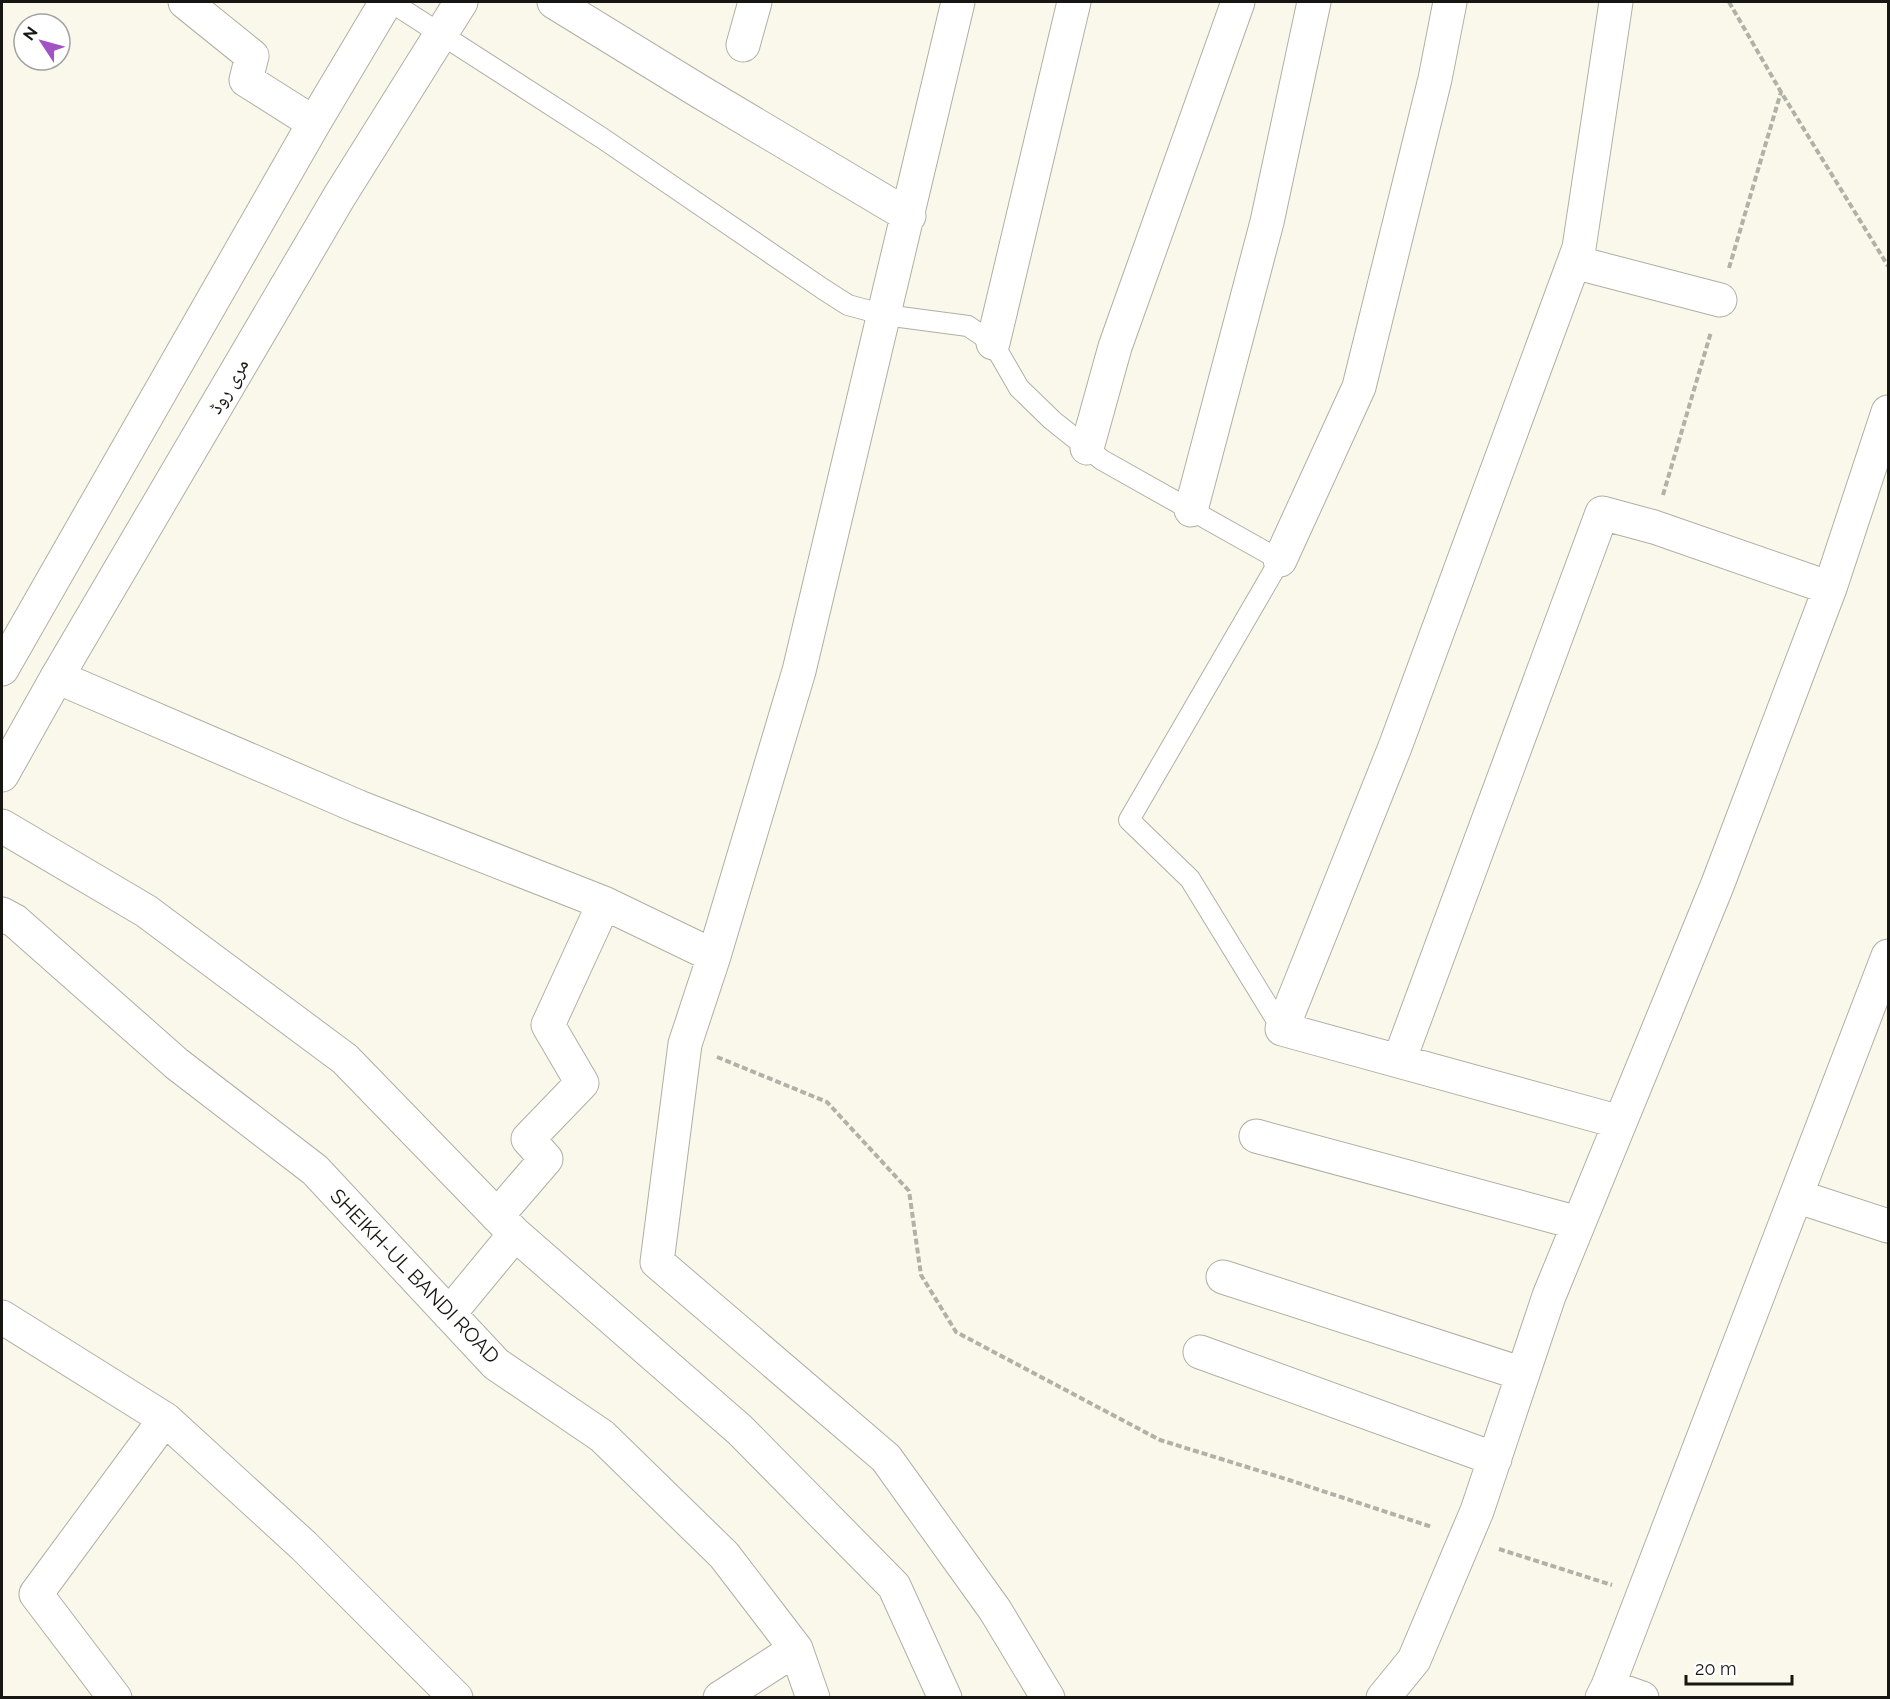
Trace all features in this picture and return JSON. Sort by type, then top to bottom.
[{"type":"street","points":[[185,2],[252,56],[246,80],[314,123]]},
{"type":"street","points":[[2,669],[314,123],[386,2]]},
{"type":"street","name":"مری روڈ","points":[[2,776],[339,197],[461,2]]},
{"type":"street","points":[[554,2],[909,216]]},
{"type":"street","points":[[743,45],[755,2]]},
{"type":"street","points":[[958,2],[800,671],[686,1044],[657,1262],[886,1458],[995,1610],[1048,1698]]},
{"type":"street","points":[[993,343],[1074,2]]},
{"type":"street","points":[[1087,448],[1115,347],[1238,2]]},
{"type":"street","points":[[1191,510],[1267,222],[1314,2]]},
{"type":"street","points":[[1280,560],[1359,387],[1435,79],[1450,2]]},
{"type":"street","points":[[1616,2],[1579,248],[1395,747],[1282,1029],[1620,1122]]},
{"type":"street","points":[[1574,262],[1720,300]]},
{"type":"street","points":[[1383,1698],[1414,1660],[1477,1511],[1549,1296],[1717,886],[1830,588],[1888,412]]},
{"type":"street","points":[[1399,1061],[1602,513],[1654,528],[1830,588]]},
{"type":"street","points":[[57,678],[359,807],[603,903],[714,956]]},
{"type":"street","points":[[2,826],[146,911],[345,1059],[506,1225],[740,1430],[894,1586],[945,1698]]},
{"type":"street","points":[[449,1314],[546,1159],[528,1139],[582,1083],[548,1024],[603,903]]},
{"type":"street","name":"SHEIKH-UL BANDI ROAD","points":[[2,914],[15,921],[177,1064],[315,1170],[496,1364],[602,1436],[724,1555],[796,1648],[813,1698]]},
{"type":"street","points":[[1653,1697],[1605,1692],[1888,956]]},
{"type":"street","points":[[1256,1136],[1578,1223]]},
{"type":"street","points":[[1796,1196],[1888,1226]]},
{"type":"street","points":[[1223,1277],[1522,1374]]},
{"type":"street","points":[[2,1317],[165,1419],[304,1546],[456,1698]]},
{"type":"street","points":[[1200,1352],[1495,1459]]},
{"type":"street","points":[[115,1698],[36,1594],[165,1419]]},
{"type":"street","points":[[720,1698],[796,1648]]},
{"type":"lane","points":[[392,2],[602,138],[823,290],[849,304],[885,315],[968,326],[993,343],[1019,388],[1052,420],[1102,460],[1280,560],[1129,820],[1191,879],[1282,1029]]},
{"type":"path","points":[[1729,2],[1780,92],[1888,266]]},
{"type":"path","points":[[686,1044],[827,1102],[909,1191],[921,1275],[956,1332],[1160,1440],[1643,1595]]}]
